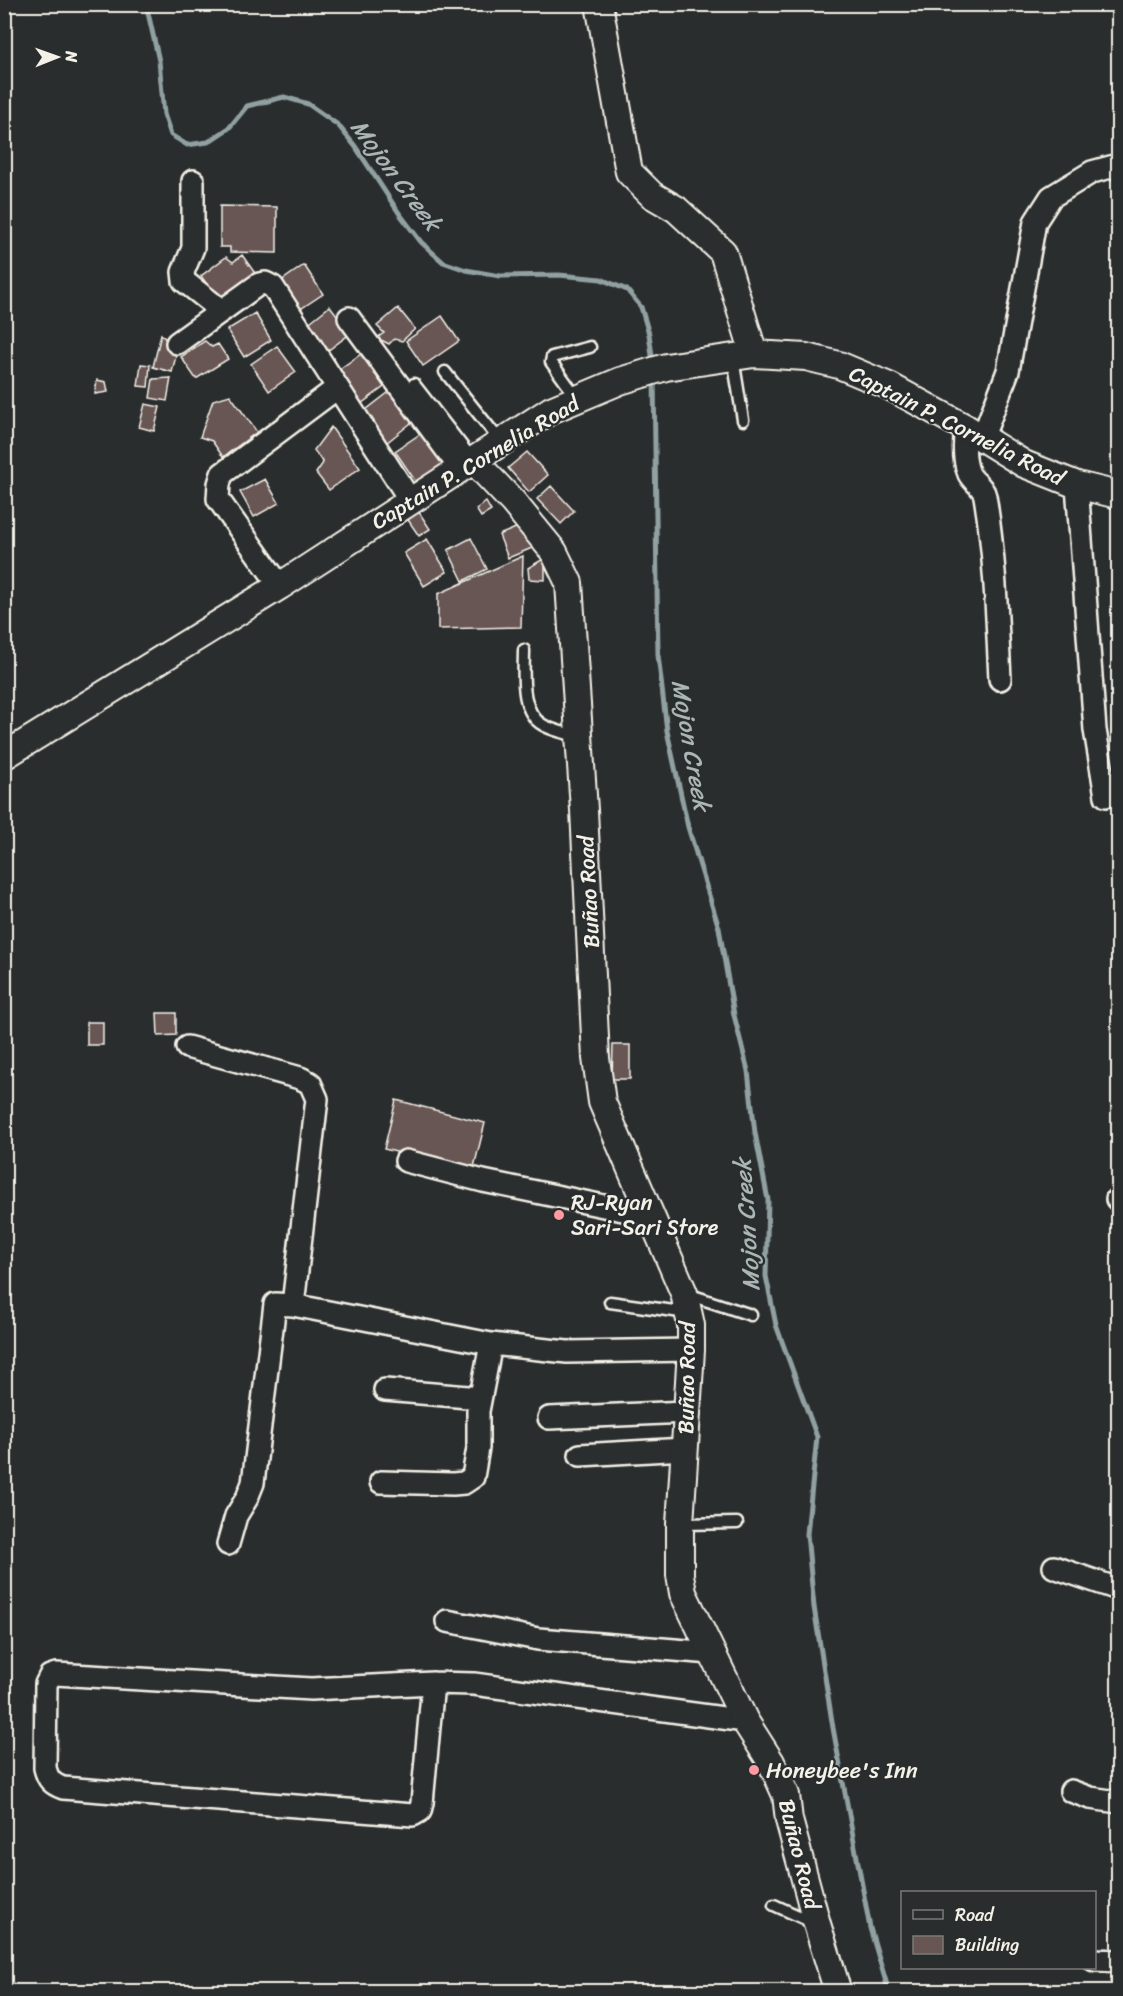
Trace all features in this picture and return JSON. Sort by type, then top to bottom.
[{"type":"street","points":[[600,4],[629,172],[652,195],[676,209],[723,252],[743,356]]},
{"type":"street","points":[[1000,679],[997,598],[990,530],[984,492],[969,473],[964,446],[974,434],[1008,371],[1035,222],[1051,197],[1092,172],[1115,163]]},
{"type":"street","points":[[193,181],[193,248],[183,272],[184,281],[222,311]]},
{"type":"street","points":[[177,343],[259,284],[269,284],[410,500]]},
{"type":"street","points":[[349,318],[466,464]]},
{"type":"street","name":"Captain P. Cornelia Road","points":[[4,756],[280,586],[551,410],[620,381],[660,369],[743,356],[806,357],[839,365],[889,386],[1024,464],[1077,484],[1119,495]]},
{"type":"street","points":[[280,586],[218,499],[219,484],[222,474],[337,388]]},
{"type":"street","name":"Buñao Road","points":[[466,464],[513,502],[554,552],[569,583],[596,1058],[602,1102],[652,1216],[686,1303],[691,1325],[680,1524],[680,1575],[683,1593],[746,1721],[771,1762],[786,1795],[789,1820],[838,1992]]},
{"type":"street","points":[[1077,484],[1095,730],[1106,796]]},
{"type":"street","points":[[187,1047],[300,1078],[310,1083],[317,1099],[293,1305]]},
{"type":"street","points":[[406,1161],[483,1181],[652,1216]]},
{"type":"street","points":[[228,1544],[232,1527],[248,1498],[253,1483],[275,1304],[293,1305],[491,1344],[567,1352],[691,1350]]},
{"type":"street","points":[[381,1482],[453,1484],[465,1483],[473,1477],[478,1448],[480,1398],[491,1344]]},
{"type":"street","points":[[385,1390],[480,1398]]},
{"type":"street","points":[[549,1418],[687,1412]]},
{"type":"street","points":[[580,1455],[685,1449]]},
{"type":"street","points":[[1054,1567],[1119,1589]]},
{"type":"street","points":[[447,1621],[538,1639],[712,1653]]},
{"type":"street","points":[[433,1683],[422,1803],[420,1811],[412,1815],[63,1788],[47,1778],[45,1768],[46,1684],[50,1676],[56,1674],[311,1689],[433,1683],[474,1684],[746,1721]]},
{"type":"street","points":[[1071,1791],[1090,1798],[1119,1802]]},
{"type":"street","points":[[1096,1960],[1119,1961]]},
{"type":"lane","points":[[577,398],[551,362],[552,357],[590,346]]},
{"type":"lane","points":[[743,356],[743,420]]},
{"type":"lane","points":[[445,372],[501,442]]},
{"type":"lane","points":[[414,384],[466,464]]},
{"type":"lane","points":[[524,650],[526,699],[532,714],[540,724],[579,737]]},
{"type":"lane","points":[[610,1302],[686,1303],[751,1315]]},
{"type":"lane","points":[[680,1524],[737,1523]]},
{"type":"lane","points":[[774,1905],[817,1924]]},
{"type":"building","points":[[220,206],[277,207],[277,253],[230,252],[230,247],[220,247]]},
{"type":"building","points":[[242,255],[257,276],[220,303],[201,276],[226,257],[233,262]]},
{"type":"building","points":[[304,265],[323,294],[296,312],[277,284]]},
{"type":"building","points":[[330,306],[351,333],[322,355],[301,329]]},
{"type":"building","points":[[398,308],[415,329],[402,341],[394,339],[389,344],[377,338],[384,333],[377,326]]},
{"type":"building","points":[[255,313],[271,340],[244,357],[227,330]]},
{"type":"building","points":[[442,316],[459,341],[423,366],[406,341]]},
{"type":"building","points":[[161,334],[177,352],[172,372],[153,367]]},
{"type":"building","points":[[205,341],[212,347],[218,344],[228,359],[196,379],[181,357]]},
{"type":"building","points":[[277,346],[296,372],[269,391],[251,364]]},
{"type":"building","points":[[361,354],[384,387],[358,406],[334,373]]},
{"type":"building","points":[[141,364],[150,365],[148,387],[138,386]]},
{"type":"building","points":[[171,378],[167,401],[150,398],[153,379]]},
{"type":"building","points":[[97,380],[106,382],[108,392],[95,394]]},
{"type":"building","points":[[393,389],[416,419],[385,444],[362,413]]},
{"type":"building","points":[[230,395],[257,432],[223,457],[212,441],[200,437],[213,400]]},
{"type":"building","points":[[145,404],[160,407],[154,431],[139,427]]},
{"type":"building","points":[[331,427],[360,468],[329,490],[316,473],[323,463],[314,450]]},
{"type":"building","points":[[426,430],[447,462],[416,482],[395,451]]},
{"type":"building","points":[[527,452],[548,475],[529,492],[508,468]]},
{"type":"building","points":[[265,479],[279,503],[254,517],[240,492]]},
{"type":"building","points":[[551,486],[574,511],[561,524],[537,499]]},
{"type":"building","points":[[486,502],[491,511],[481,517],[476,509]]},
{"type":"building","points":[[415,506],[430,529],[419,536],[404,514]]},
{"type":"building","points":[[523,525],[532,548],[508,558],[499,535]]},
{"type":"building","points":[[471,538],[487,569],[463,581],[448,550]]},
{"type":"building","points":[[427,539],[447,572],[424,586],[404,553]]},
{"type":"building","points":[[523,556],[521,627],[438,629],[438,594]]},
{"type":"building","points":[[545,558],[545,580],[529,579],[528,568]]},
{"type":"building","points":[[157,1013],[176,1013],[176,1035],[158,1036]]},
{"type":"building","points":[[87,1022],[103,1022],[103,1045],[87,1045]]},
{"type":"building","points":[[613,1045],[630,1045],[630,1079],[612,1079]]},
{"type":"building","points":[[396,1100],[485,1123],[473,1171],[384,1149]]},
{"type":"waterway","name":"Mojon Creek","points":[[146,4],[159,61],[164,114],[171,135],[187,145],[208,142],[229,128],[247,106],[284,97],[308,104],[338,125],[421,242],[443,262],[466,270],[500,276],[559,275],[601,279],[627,290],[641,307],[649,334],[653,363]]},
{"type":"waterway","name":"Mojon Creek","points":[[654,378],[658,655],[667,731],[688,827],[719,928],[734,1015],[748,1071],[755,1133],[768,1200],[766,1276],[776,1325],[817,1437],[807,1534],[814,1607],[833,1728],[870,1928],[889,1992]]},
{"type":"place","name":"RJ-Ryan Sari-Sari Store","points":[[559,1215]]},
{"type":"place","name":"Honeybee's Inn","points":[[754,1770]]}]
